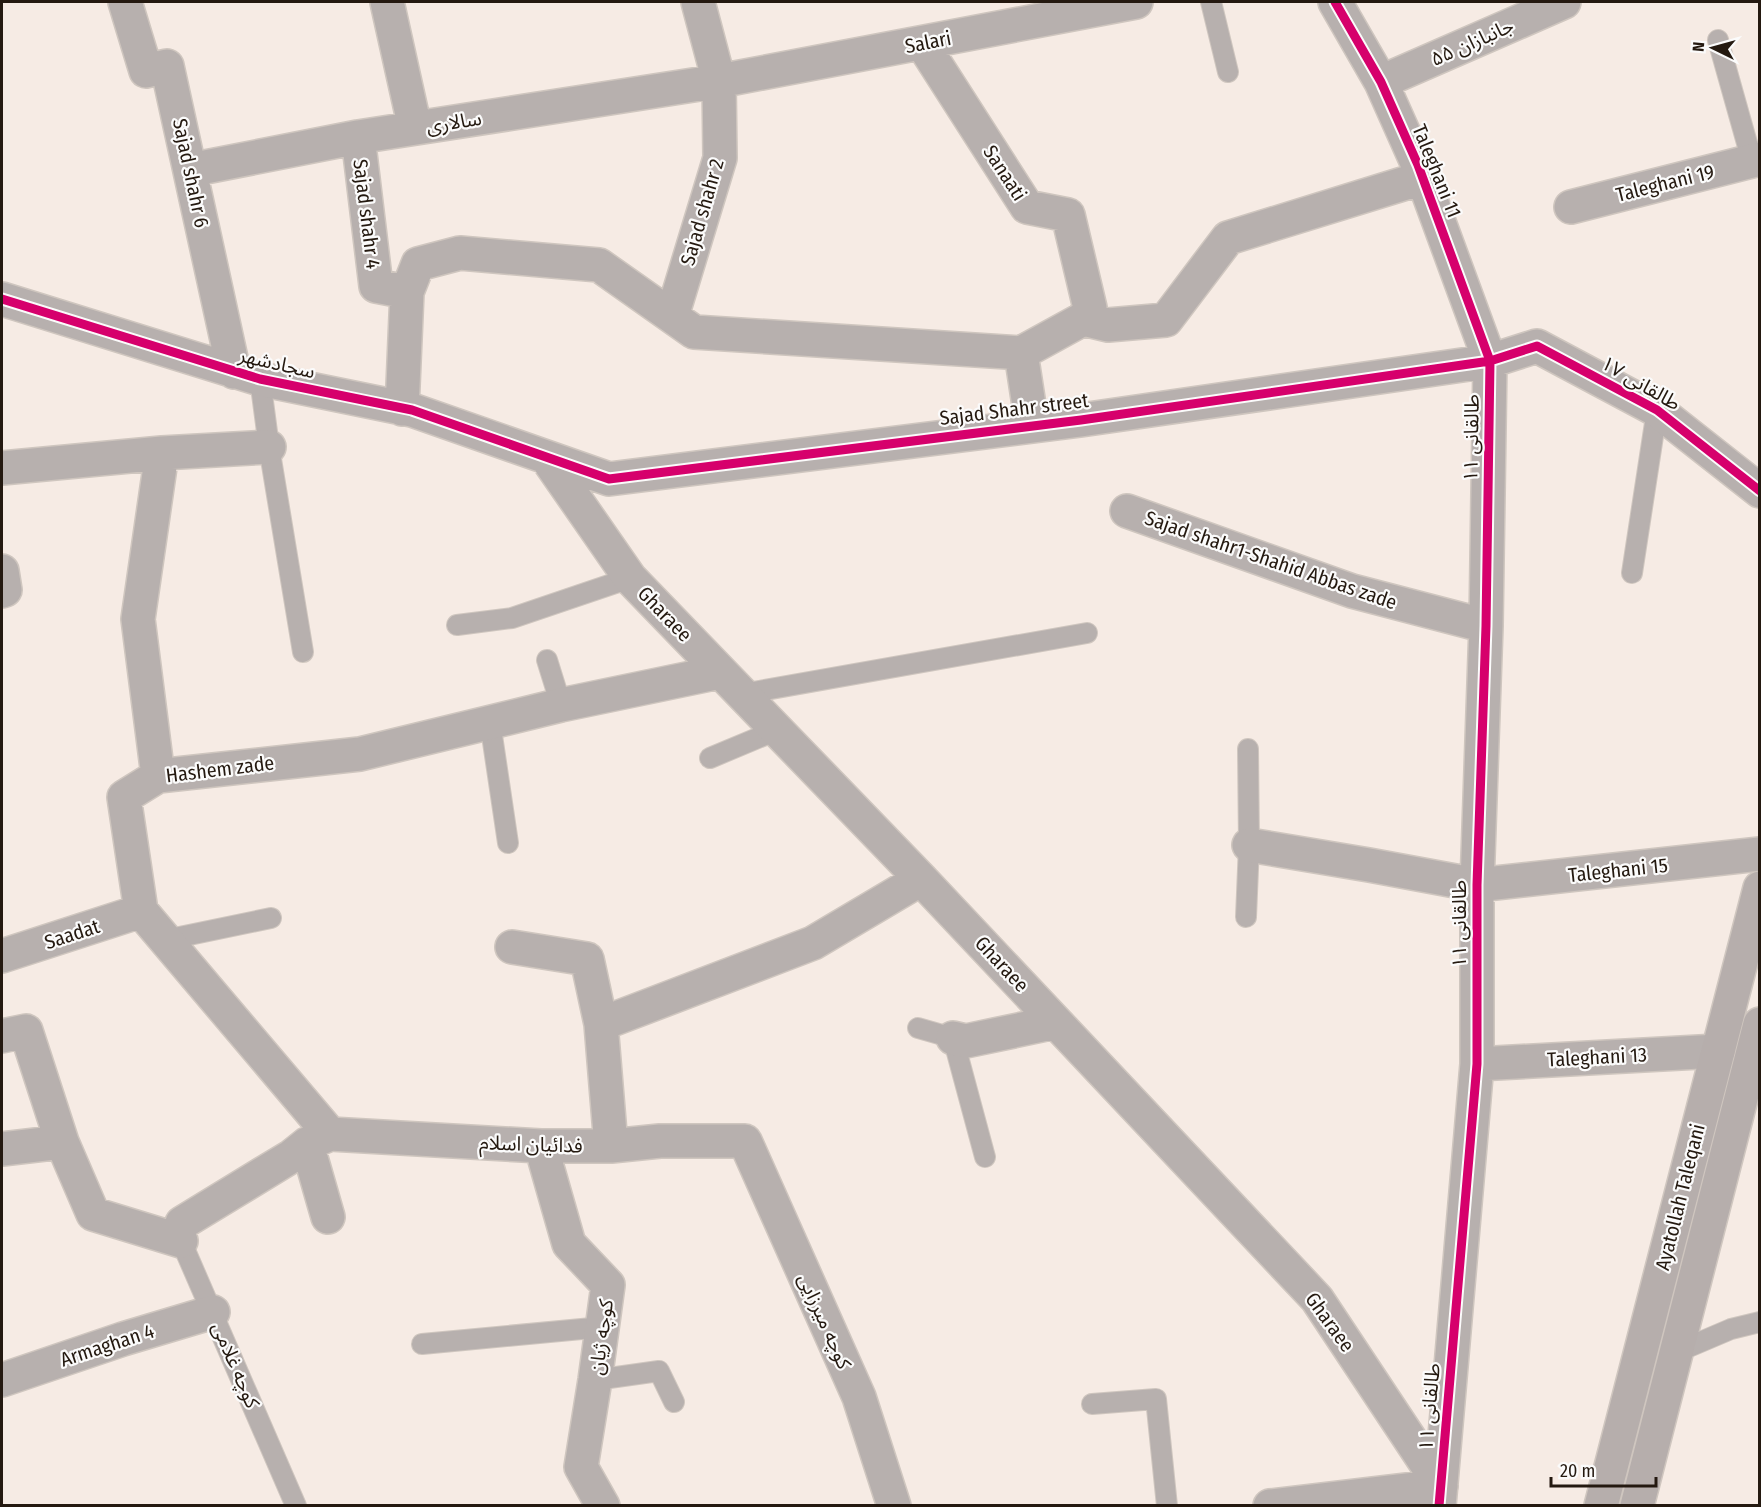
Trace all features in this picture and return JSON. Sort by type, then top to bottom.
[{"type":"main road","name":"Ayatollah Taleqani","points":[[1601,1506],[1760,888]]},
{"type":"main road","name":"Ayatollah Taleqani","points":[[1637,1506],[1760,1024]]},
{"type":"street","name":"Sajad shahr 6","points":[[125,2],[146,71],[167,66],[190,170],[247,376]]},
{"type":"street","points":[[387,2],[416,128]]},
{"type":"street","name":"Sajad shahr 2","points":[[672,316],[720,158],[719,81],[698,2]]},
{"type":"street","name":"Salari","points":[[719,81],[1136,2]]},
{"type":"street","name":"Taleghani 11","points":[[1335,2],[1381,82],[1422,178],[1490,361]]},
{"type":"street","name":"جانبازان ۵۵","points":[[1381,82],[1564,2]]},
{"type":"street","name":"Sanaati","points":[[922,43],[1027,207],[1068,216],[1090,308],[1083,319]]},
{"type":"street","name":"سالاری","points":[[190,170],[358,137],[719,81]]},
{"type":"street","name":"Sajad shahr 4","points":[[358,137],[376,286],[407,292]]},
{"type":"street","name":"Taleghani 19","points":[[1571,207],[1756,160]]},
{"type":"street","points":[[402,409],[407,292],[418,264],[460,253],[599,266],[694,332],[1021,353],[1083,319],[1108,325],[1166,320],[1228,238],[1422,178]]},
{"type":"street","name":"سجادشهر","points":[[2,299],[247,376],[412,410],[546,457]]},
{"type":"street","name":"طالقانی ۱۷","points":[[1490,361],[1538,346],[1657,410],[1760,490]]},
{"type":"street","points":[[1021,353],[1032,425]]},
{"type":"street","name":"Sajad Shahr street","points":[[546,457],[609,479],[1081,420],[1490,361]]},
{"type":"street","name":"طالقانی ۱۱","points":[[1440,1496],[1477,1064],[1477,885],[1486,626],[1490,361]]},
{"type":"street","points":[[2,468],[162,453],[269,447]]},
{"type":"street","points":[[158,776],[138,619],[162,453]]},
{"type":"street","name":"Gharaee","points":[[546,457],[630,578],[921,879],[1317,1299],[1440,1496]]},
{"type":"street","name":"Sajad shahr1-Shahid Abbas zade","points":[[1126,512],[1352,591],[1486,626]]},
{"type":"street","name":"Hashem zade","points":[[141,911],[124,797],[158,776],[360,754],[561,705],[731,683]]},
{"type":"street","name":"Taleghani 15","points":[[1249,845],[1477,885],[1760,854]]},
{"type":"street","points":[[601,1024],[813,942],[921,879]]},
{"type":"street","points":[[141,911],[319,1139],[328,1217]]},
{"type":"street","name":"Saadat","points":[[2,956],[141,911]]},
{"type":"street","points":[[512,946],[587,959],[601,1024],[611,1146]]},
{"type":"street","points":[[952,1038],[966,1041],[1056,1022]]},
{"type":"street","points":[[2,1036],[26,1031],[62,1142],[93,1214],[181,1232],[292,1155],[319,1139]]},
{"type":"street","name":"Taleghani 13","points":[[1477,1064],[1718,1050]]},
{"type":"street","name":"فدائیان اسلام","points":[[319,1139],[541,1146],[745,1141]]},
{"type":"street","name":"کوچه میرزایی","points":[[745,1141],[859,1397],[894,1506]]},
{"type":"street","points":[[2,1149],[62,1142]]},
{"type":"street","name":"کوچه ژیان","points":[[541,1146],[569,1244],[608,1285],[581,1467],[603,1506]]},
{"type":"street","name":"Armaghan 4","points":[[2,1380],[123,1339],[213,1312]]},
{"type":"street","points":[[1270,1506],[1440,1496]]},
{"type":"lane","points":[[1211,2],[1228,72]]},
{"type":"lane","points":[[1718,40],[1756,160]]},
{"type":"lane","points":[[247,376],[269,447],[303,652]]},
{"type":"lane","points":[[1632,573],[1657,410]]},
{"type":"lane","points":[[457,625],[512,618],[630,578]]},
{"type":"lane","points":[[731,683],[1087,633]]},
{"type":"lane","points":[[547,660],[561,705]]},
{"type":"lane","points":[[490,722],[508,843]]},
{"type":"lane","points":[[710,758],[777,730]]},
{"type":"lane","points":[[1246,917],[1249,845],[1248,749]]},
{"type":"lane","points":[[165,940],[271,918]]},
{"type":"lane","points":[[918,1028],[952,1038],[985,1157]]},
{"type":"lane","name":"کوچه غلامی","points":[[181,1232],[296,1506]]},
{"type":"lane","points":[[1677,1352],[1731,1329],[1760,1322]]},
{"type":"lane","points":[[422,1344],[603,1327]]},
{"type":"lane","points":[[595,1380],[659,1371],[674,1402]]},
{"type":"lane","points":[[1092,1404],[1156,1399],[1167,1506]]},
{"type":"cycle path","points":[[1335,2],[1381,82],[1418,165],[1490,361],[1486,626],[1477,885],[1477,1064],[1439,1506]]},
{"type":"cycle path","points":[[2,299],[260,379],[412,410],[609,479],[1081,420],[1490,361],[1537,346],[1657,410],[1760,491]]}]
